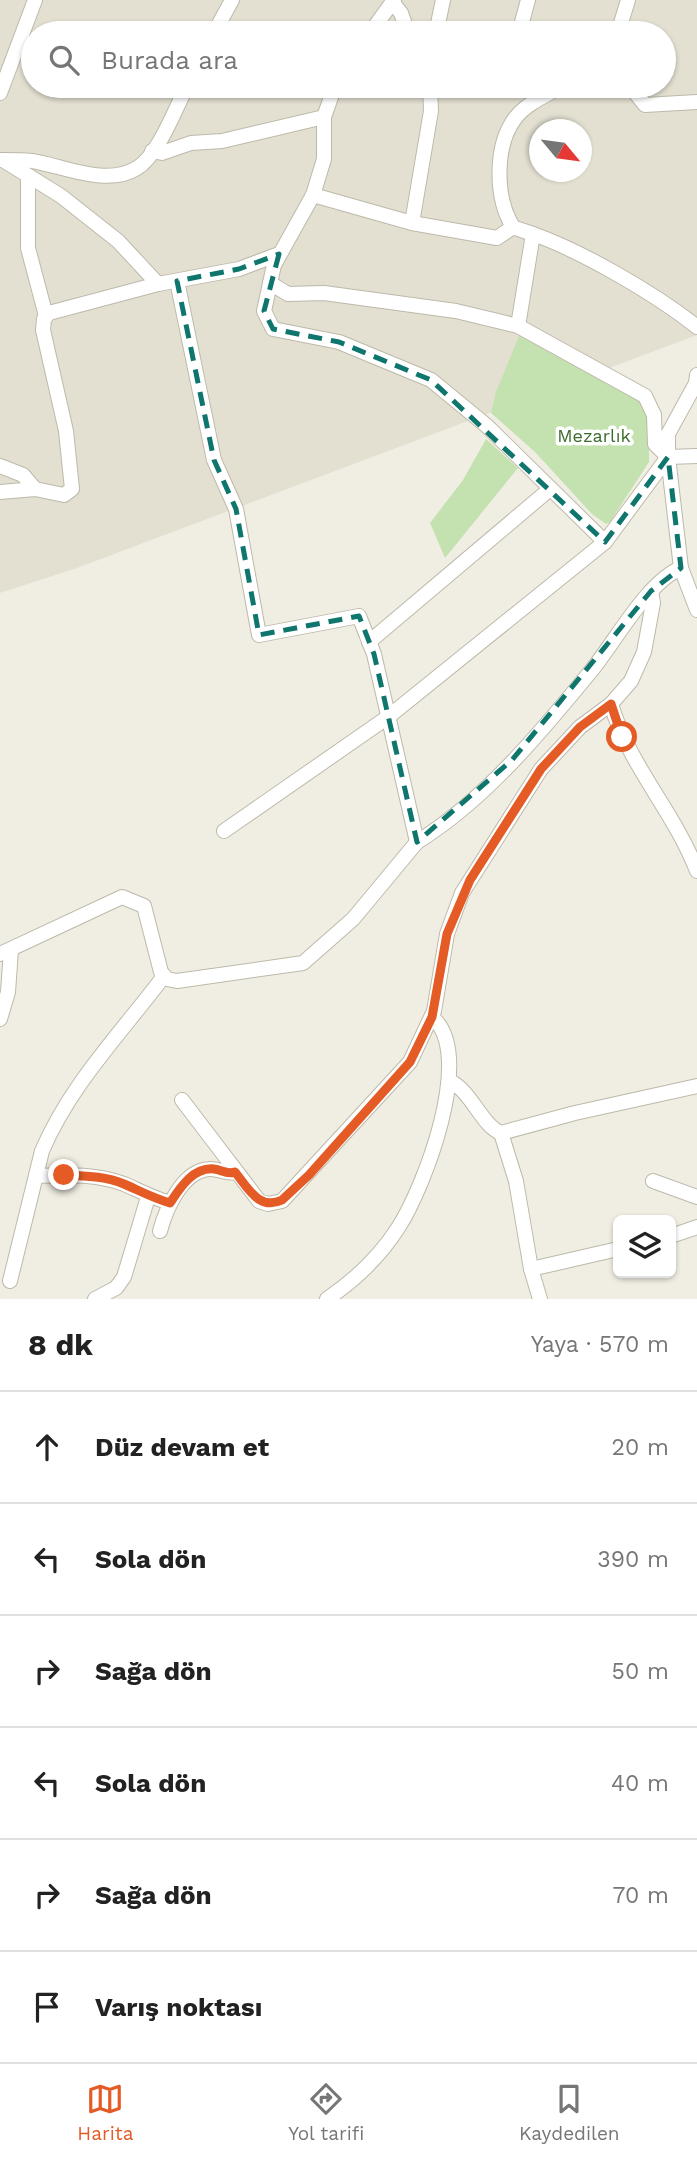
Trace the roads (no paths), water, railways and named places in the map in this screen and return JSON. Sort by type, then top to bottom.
[{"type":"street","points":[[27,21],[35,0]]},
{"type":"street","points":[[221,21],[232,0]]},
{"type":"street","points":[[439,21],[443,0]]},
{"type":"street","points":[[522,21],[528,0]]},
{"type":"street","points":[[622,21],[628,0]]},
{"type":"street","points":[[379,21],[393,2],[404,21]]},
{"type":"street","points":[[0,93],[21,37]]},
{"type":"street","points":[[1,160],[30,161],[110,176],[137,168],[152,151],[181,98]]},
{"type":"street","points":[[331,98],[324,117],[324,159],[313,195],[279,254],[270,283],[264,311],[273,329],[339,342],[432,380],[487,426],[605,542]]},
{"type":"street","points":[[412,223],[431,111],[430,98]]},
{"type":"street","points":[[513,227],[500,190],[503,148],[518,114],[533,98]]},
{"type":"street","points":[[639,98],[645,105],[697,102]]},
{"type":"street","points":[[152,151],[162,153],[191,143],[222,141],[266,128],[324,117]]},
{"type":"street","points":[[1,160],[61,196],[118,240],[158,285]]},
{"type":"street","points":[[0,492],[35,489],[64,495],[72,489],[61,404],[43,330],[46,316],[28,248],[28,177]]},
{"type":"street","points":[[313,195],[412,223],[497,238],[513,227]]},
{"type":"street","points":[[513,227],[533,233],[611,272],[678,312],[697,327]]},
{"type":"street","points":[[518,326],[533,233]]},
{"type":"street","points":[[46,316],[52,310],[239,269],[279,254]]},
{"type":"street","points":[[177,281],[214,460],[236,509],[259,635],[359,616],[369,642],[417,842]]},
{"type":"street","points":[[270,283],[288,294],[337,295],[456,312],[518,326],[645,396],[654,415],[655,444],[667,457],[697,456]]},
{"type":"street","points":[[697,374],[696,383],[668,434],[667,457],[681,568],[697,610]]},
{"type":"street","points":[[224,831],[388,717],[605,542],[667,457]]},
{"type":"street","points":[[0,466],[23,475],[35,489]]},
{"type":"street","points":[[369,642],[550,489]]},
{"type":"street","points":[[164,976],[177,981],[303,962],[353,919],[417,842],[447,821],[512,760],[590,672],[651,591],[670,572],[681,568]]},
{"type":"street","points":[[182,1100],[259,1201],[273,1204],[282,1200],[400,1074],[418,1049],[432,1017],[447,934],[470,880],[541,769],[586,721],[611,704],[631,681],[640,662],[653,603],[651,591]]},
{"type":"street","points":[[611,704],[629,754],[676,825],[697,871]]},
{"type":"street","points":[[0,1019],[8,992],[6,952],[116,899],[130,898],[144,906],[164,976]]},
{"type":"street","points":[[10,1281],[49,1135],[94,1062],[164,976]]},
{"type":"street","points":[[327,1299],[366,1268],[405,1215],[435,1141],[450,1081],[442,1029],[432,1017]]},
{"type":"street","points":[[450,1081],[463,1090],[496,1131],[501,1133],[593,1108],[697,1086]]},
{"type":"street","points":[[501,1133],[520,1202],[531,1269],[540,1299]]},
{"type":"street","points":[[160,1231],[170,1203],[196,1172],[208,1169],[229,1174],[235,1172]]},
{"type":"street","points":[[36,1176],[92,1176],[124,1184],[148,1197],[170,1203]]},
{"type":"street","points":[[653,1181],[697,1197]]},
{"type":"street","points":[[95,1299],[116,1288],[124,1277],[148,1197]]},
{"type":"street","points":[[676,1234],[697,1227]]},
{"type":"street","points":[[531,1269],[613,1251]]},
{"type":"park label","name":"Mezarlık","points":[[594,436]]}]
